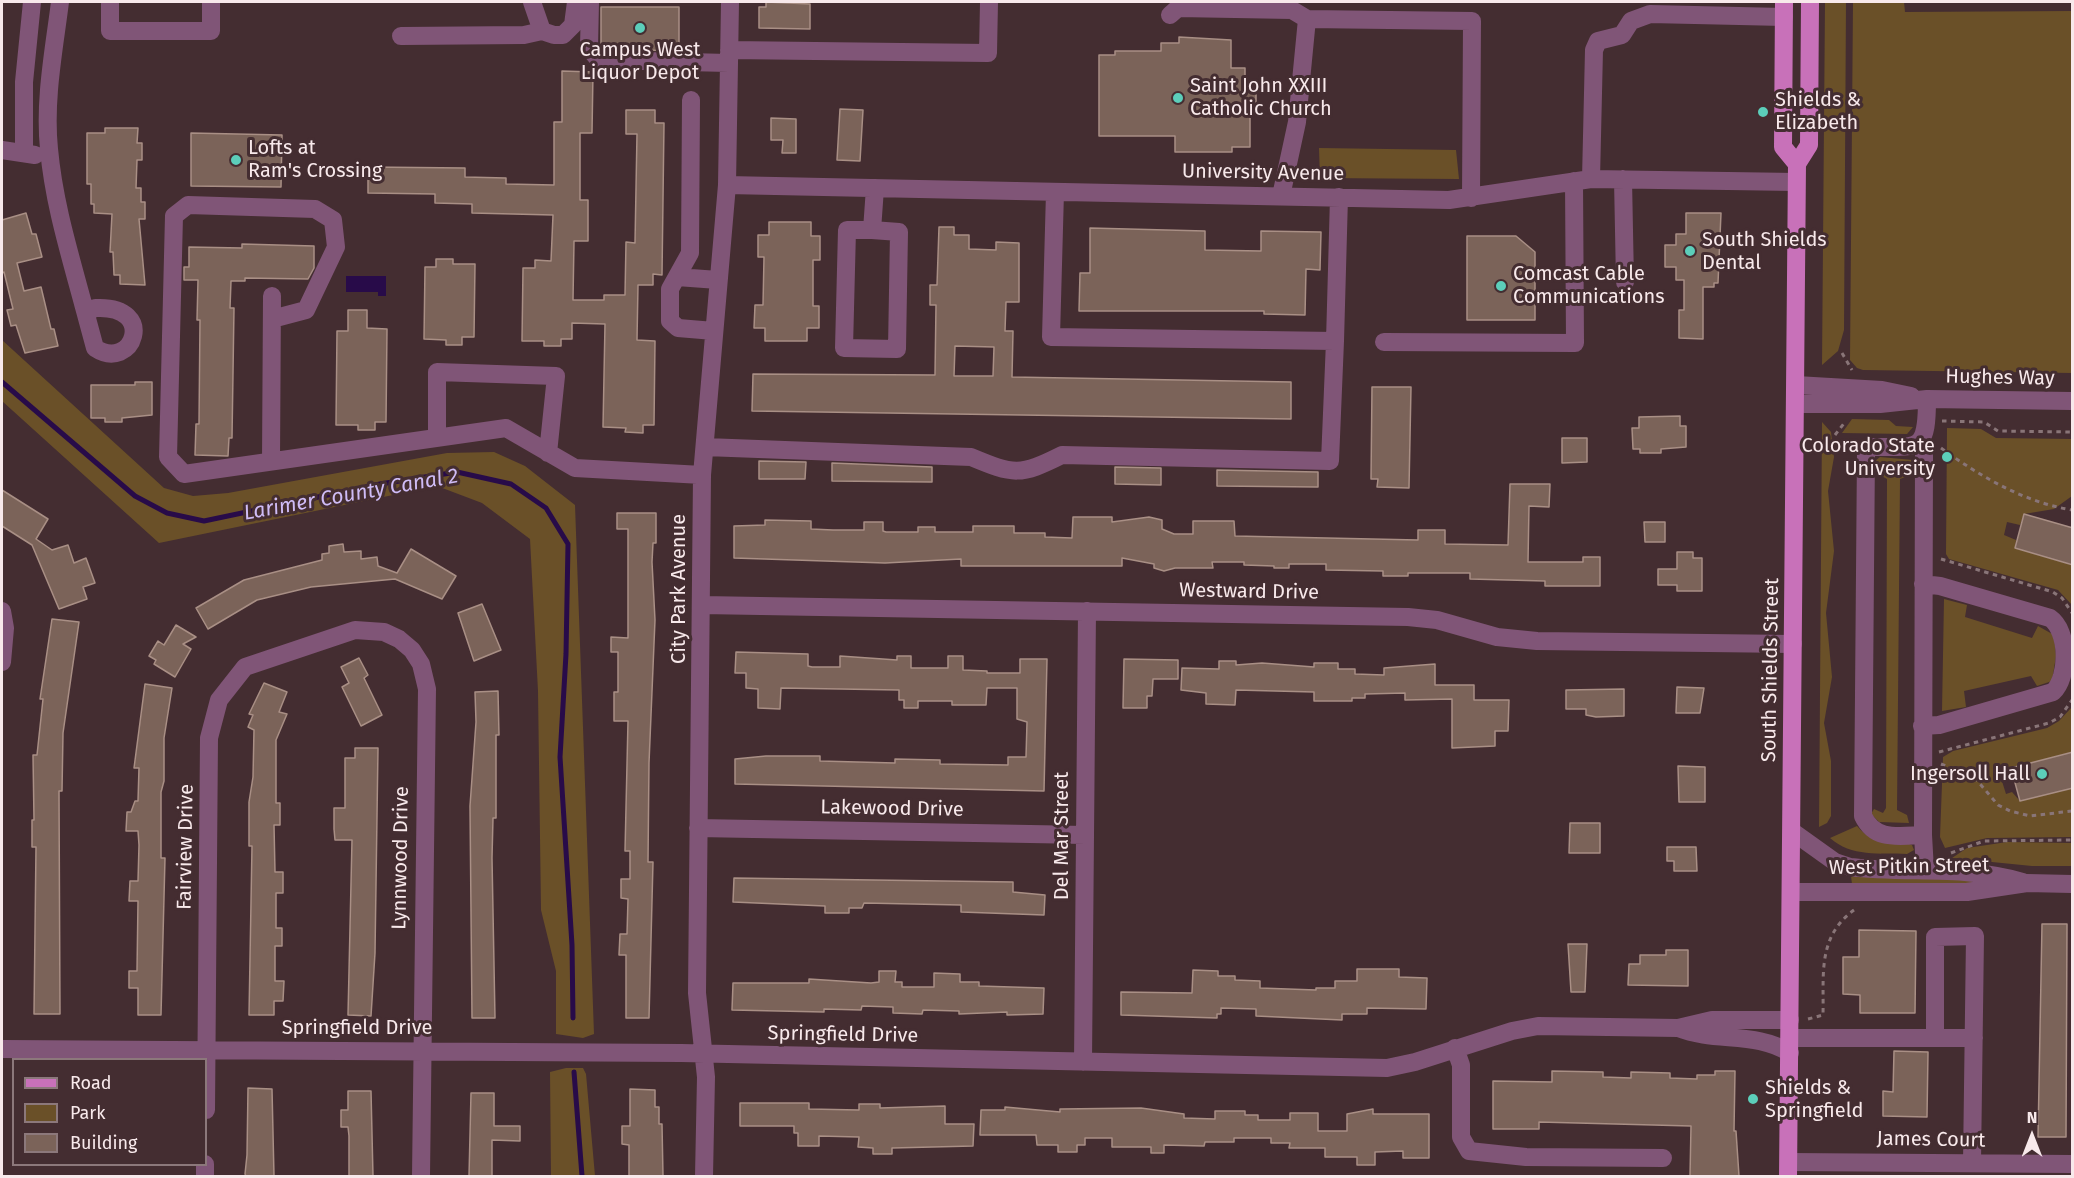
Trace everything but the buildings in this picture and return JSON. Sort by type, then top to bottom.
[{"type":"main road","name":"South Shields Street","points":[[1788,1169],[1793,832],[1796,173],[1809,145],[1810,2]]},
{"type":"main road","name":"South Shields Street","points":[[1784,9],[1783,147],[1796,173]]},
{"type":"street","points":[[24,153],[24,82],[32,2]]},
{"type":"street","points":[[60,2],[49,90],[50,158],[55,200],[85,311]]},
{"type":"street","points":[[110,2],[110,31],[211,31],[211,2]]},
{"type":"street","points":[[532,2],[542,31]]},
{"type":"street","points":[[401,36],[524,35],[542,31],[563,35],[573,25],[576,2]]},
{"type":"street","points":[[590,2],[589,48],[598,60],[988,52],[990,2]]},
{"type":"street","name":"City Park Avenue","points":[[704,1176],[704,1054],[697,993],[702,475],[727,185],[730,2]]},
{"type":"street","points":[[1170,15],[1178,8],[1292,10],[1307,19],[1472,21],[1471,198]]},
{"type":"street","points":[[1384,342],[1575,343],[1583,180],[1594,50],[1598,40],[1622,35],[1632,21],[1650,14],[1784,9]]},
{"type":"street","points":[[1281,196],[1298,122],[1307,19]]},
{"type":"street","points":[[691,100],[690,253],[670,289],[670,321],[678,328],[714,332]]},
{"type":"street","points":[[2,150],[50,158]]},
{"type":"street","name":"University Avenue","points":[[727,185],[1449,200],[1583,180],[1796,173]]},
{"type":"street","points":[[1623,179],[1625,282]]},
{"type":"street","points":[[872,230],[875,188]]},
{"type":"street","points":[[1055,192],[1051,337],[1335,341]]},
{"type":"street","points":[[705,447],[971,457],[1002,470],[1029,472],[1062,455],[1330,461],[1339,197]]},
{"type":"street","points":[[272,319],[306,309],[336,247],[333,220],[315,209],[189,205],[174,216],[168,458],[184,474],[506,428],[575,468],[702,475]]},
{"type":"street","points":[[847,230],[872,230],[899,232],[897,349],[844,348],[847,230]]},
{"type":"street","points":[[677,277],[718,280]]},
{"type":"street","points":[[271,461],[272,296]]},
{"type":"street","points":[[437,438],[437,372],[556,376],[548,453]]},
{"type":"street","name":"Hughes Way","points":[[1796,385],[1882,390],[1927,399]]},
{"type":"street","points":[[1923,835],[1880,835],[1869,828],[1863,816],[1866,450],[1869,447],[1912,446],[1921,442],[1927,430],[1927,399]]},
{"type":"street","name":"Hughes Way","points":[[1796,404],[1880,404],[1927,399],[2073,401]]},
{"type":"street","points":[[1921,442],[1924,451],[1922,726],[1925,870]]},
{"type":"street","points":[[1922,726],[1951,722],[2053,693],[2061,682],[2064,656],[2060,628],[2050,618],[1940,586],[1923,584]]},
{"type":"street","name":"Westward Drive","points":[[702,605],[1408,618],[1437,620],[1497,637],[1537,641],[1794,644]]},
{"type":"street","points":[[2,611],[5,628],[2,662]]},
{"type":"street","name":"Del Mar Street","points":[[1083,1062],[1086,611]]},
{"type":"street","name":"Lynnwood Drive","points":[[313,644],[355,630],[384,632],[412,650],[421,664],[426,680],[420,1051],[421,1176]]},
{"type":"street","name":"Fairview Drive","points":[[206,1058],[209,738],[213,717],[219,700],[245,667],[313,644]]},
{"type":"street","name":"Lakewood Drive","points":[[698,828],[1085,835]]},
{"type":"street","name":"West Pitkin Street","points":[[1793,832],[1835,862],[1850,867],[1999,874],[2027,883]]},
{"type":"street","name":"West Pitkin Street","points":[[1791,892],[1967,892],[2027,883],[2073,884]]},
{"type":"street","points":[[1935,1037],[1935,937],[1975,936],[1974,1038],[1982,1168]]},
{"type":"street","name":"Springfield Drive","points":[[2,1049],[704,1054],[1387,1068],[1415,1062],[1512,1031],[1538,1026],[1678,1028],[1712,1020],[1790,1037]]},
{"type":"street","name":"Springfield Drive","points":[[1678,1028],[1714,1038],[1771,1043],[1790,1037]]},
{"type":"street","points":[[1790,1037],[1974,1038]]},
{"type":"street","points":[[1455,1048],[1461,1065],[1462,1142],[1469,1151],[1526,1157],[1663,1158]]},
{"type":"street","name":"James Court","points":[[1788,1169],[1982,1168],[2073,1164]]},
{"type":"path","points":[[1842,353],[1854,374]]},
{"type":"path","points":[[1835,435],[1852,414]]},
{"type":"path","points":[[1927,421],[1984,422],[1998,431],[2073,432]]},
{"type":"path","points":[[1941,447],[1963,463],[2018,494],[2048,506],[2073,510]]},
{"type":"path","points":[[1939,559],[2053,592],[2062,598],[2073,613]]},
{"type":"path","points":[[1939,752],[2049,723],[2060,717],[2073,700]]},
{"type":"path","points":[[1939,764],[1963,771],[1975,778],[1998,805],[2010,812],[2030,816],[2073,811]]},
{"type":"path","points":[[1945,855],[1984,841],[2073,840]]},
{"type":"path","points":[[1823,1015],[1824,952],[1841,922],[1859,908]]},
{"type":"green space","points":[[1825,2],[1846,2],[1844,330],[1838,351],[1822,365]]},
{"type":"green space","points":[[1853,2],[1904,2],[1905,12],[2072,11],[2072,373],[1863,370],[1857,368],[1850,360]]},
{"type":"green space","points":[[1319,148],[1456,150],[1459,179],[1320,178]]},
{"type":"green space","points":[[2,340],[164,488],[193,496],[228,493],[447,453],[494,452],[525,466],[575,505],[594,1034],[583,1038],[556,1034],[556,971],[541,910],[538,691],[530,539],[482,503],[437,486],[159,543],[2,401]]},
{"type":"green space","points":[[1852,419],[1889,420],[1896,426],[1913,427],[1907,434],[1842,433]]},
{"type":"green space","points":[[1822,422],[1831,432],[1834,457],[1828,491],[1834,551],[1826,613],[1832,677],[1824,723],[1831,761],[1831,816],[1827,823],[1819,827]]},
{"type":"green space","points":[[1947,428],[1981,429],[1996,438],[2072,439],[2072,496],[2054,509],[2024,514],[2020,525],[2007,522],[2004,535],[2016,540],[2015,548],[2072,565],[2072,605],[2058,590],[1949,559],[1946,554]]},
{"type":"green space","points":[[1880,457],[1913,460],[1915,468],[1913,474],[1900,479],[1897,810],[1907,815],[1909,823],[1879,822],[1871,814],[1874,809],[1883,813],[1886,808],[1887,479],[1874,472],[1875,461]]},
{"type":"green space","points":[[1944,599],[1967,605],[1965,617],[2032,638],[2038,626],[2054,635],[2056,656],[2052,681],[2037,686],[2031,676],[1964,691],[1966,707],[1942,711]]},
{"type":"green space","points":[[2072,707],[2072,752],[2012,768],[2009,776],[2001,778],[2006,794],[2012,792],[2020,801],[2072,788],[2072,837],[1987,838],[1945,848],[1940,837],[1943,757],[1953,751],[2047,728],[2059,721]]},
{"type":"green space","points":[[1857,826],[1871,837],[1904,842],[1912,845],[1914,850],[1907,854],[1866,853],[1847,848],[1830,838]]},
{"type":"green space","points":[[2007,842],[2072,843],[2072,866],[2032,866],[1952,858],[1967,848]]},
{"type":"green space","points":[[1851,876],[1972,878],[1973,885],[1852,884]]},
{"type":"green space","points":[[566,1068],[583,1068],[586,1074],[595,1176],[551,1176],[550,1072]]},
{"type":"shaded area","points":[[346,276],[386,276],[386,296],[378,296],[378,292],[346,292]]},
{"type":"waterway","name":"Larimer County Canal 2","points":[[2,382],[135,496],[167,513],[204,521],[380,484],[457,472],[511,484],[546,508],[568,544],[566,654],[560,757],[572,945],[573,1018]]},
{"type":"waterway","name":"Larimer County Canal 2","points":[[574,1072],[582,1176]]},
{"type":"place","name":"Campus West Liquor Depot","points":[[640,28]]},
{"type":"place","name":"Saint John XXIII Catholic Church","points":[[1178,98]]},
{"type":"place","name":"Shields & Elizabeth","points":[[1763,112]]},
{"type":"place","name":"Lofts at Ram's Crossing","points":[[236,160]]},
{"type":"place","name":"South Shields Dental","points":[[1690,251]]},
{"type":"place","name":"Comcast Cable Communications","points":[[1501,286]]},
{"type":"place","name":"Colorado State University","points":[[1947,457]]},
{"type":"place","name":"Ingersoll Hall","points":[[2042,774]]},
{"type":"place","name":"Shields & Springfield","points":[[1753,1099]]}]
